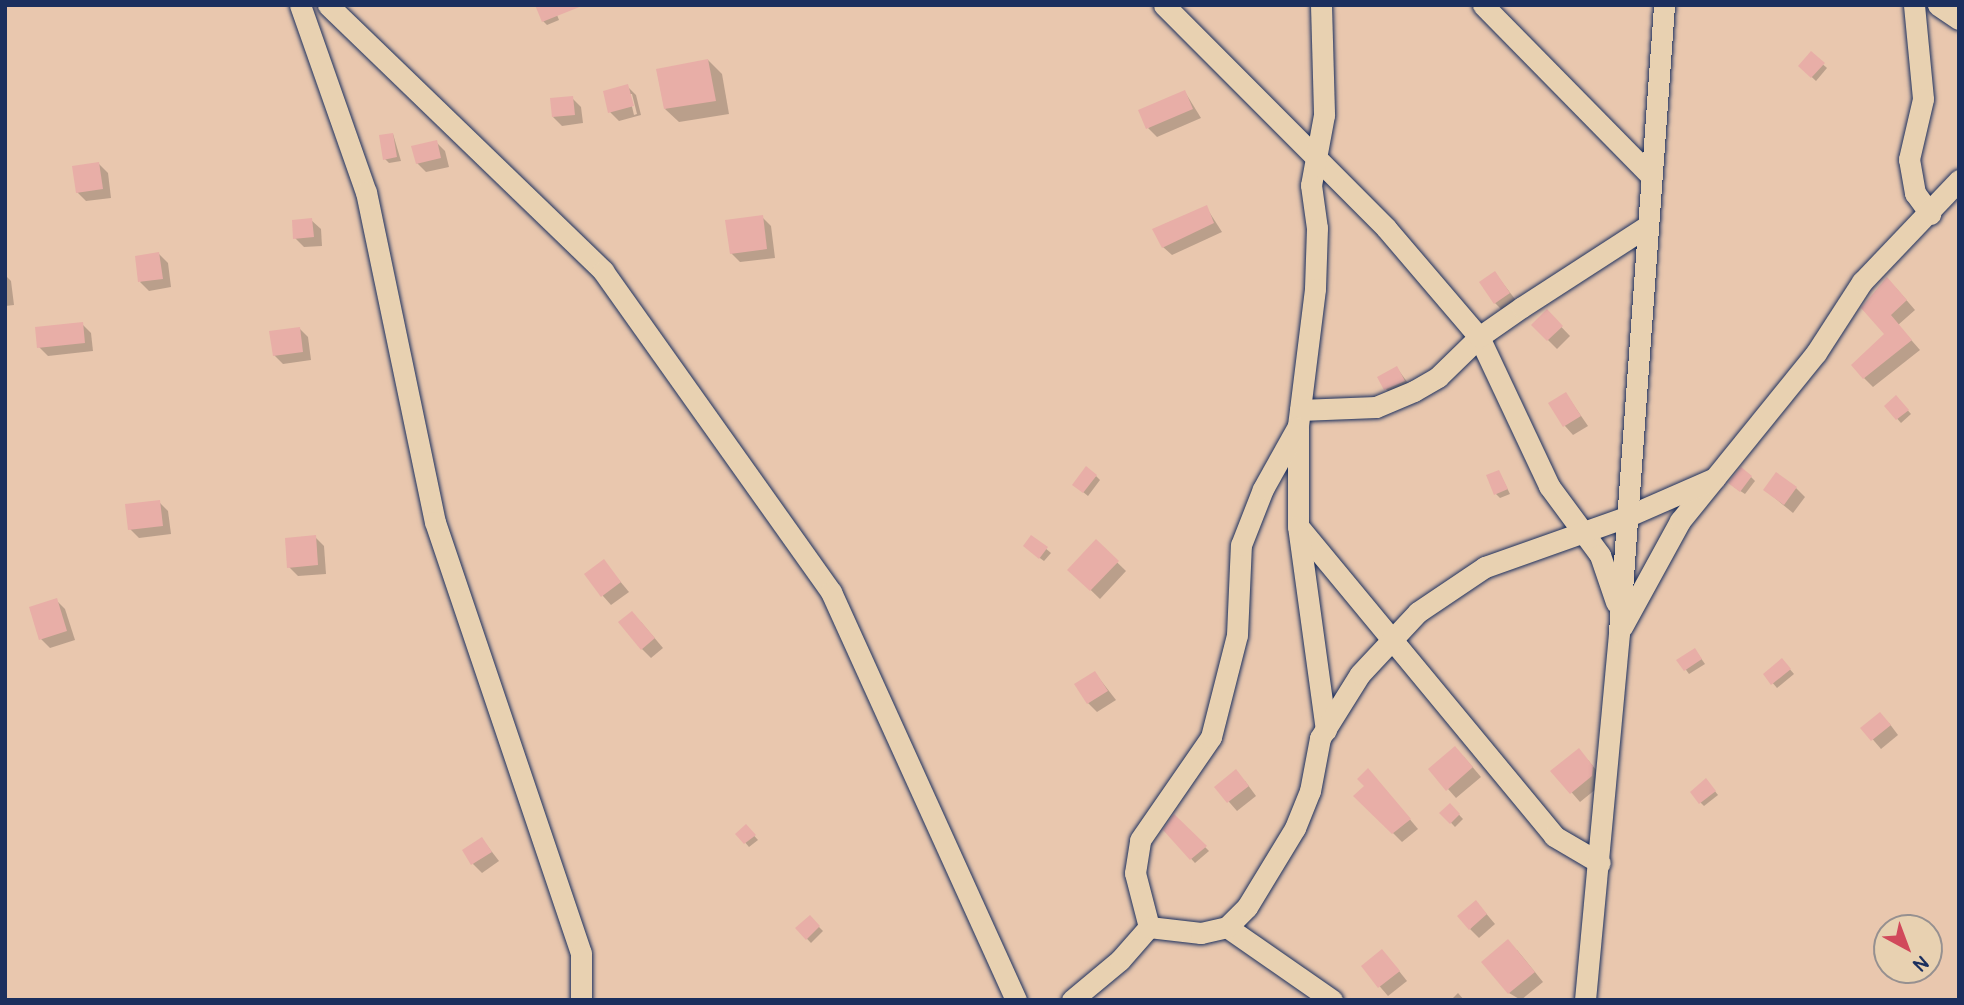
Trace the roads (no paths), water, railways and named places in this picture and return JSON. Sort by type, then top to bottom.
[{"type":"street","points":[[300,5],[366,192],[435,522],[581,953],[581,1000]]},
{"type":"street","points":[[328,5],[603,271],[831,592],[1016,1000]]},
{"type":"street","points":[[1164,5],[1385,228],[1479,337],[1549,486],[1600,555],[1615,591],[1619,632]]},
{"type":"street","points":[[1321,5],[1324,115],[1314,159],[1315,289],[1299,418],[1298,526],[1326,730]]},
{"type":"street","points":[[1483,5],[1651,176]]},
{"type":"street","points":[[1585,1000],[1600,863],[1619,632],[1664,5]]},
{"type":"street","points":[[1914,5],[1923,99],[1909,159],[1915,193],[1930,214]]},
{"type":"street","points":[[1938,5],[1959,19]]},
{"type":"street","points":[[1619,632],[1679,521],[1816,353],[1863,282],[1930,214],[1959,180]]},
{"type":"street","points":[[1299,418],[1376,407],[1438,377],[1479,337],[1647,226]]},
{"type":"street","points":[[1149,927],[1135,873],[1140,840],[1211,737],[1237,635],[1241,545],[1263,489],[1299,418]]},
{"type":"street","points":[[1072,1000],[1149,927],[1202,933],[1227,927],[1247,908],[1295,828],[1310,791],[1326,730],[1360,674],[1418,611],[1485,567],[1626,517],[1715,478]]},
{"type":"street","points":[[1298,526],[1554,836],[1600,863]]},
{"type":"street","points":[[1227,927],[1332,1000]]}]
